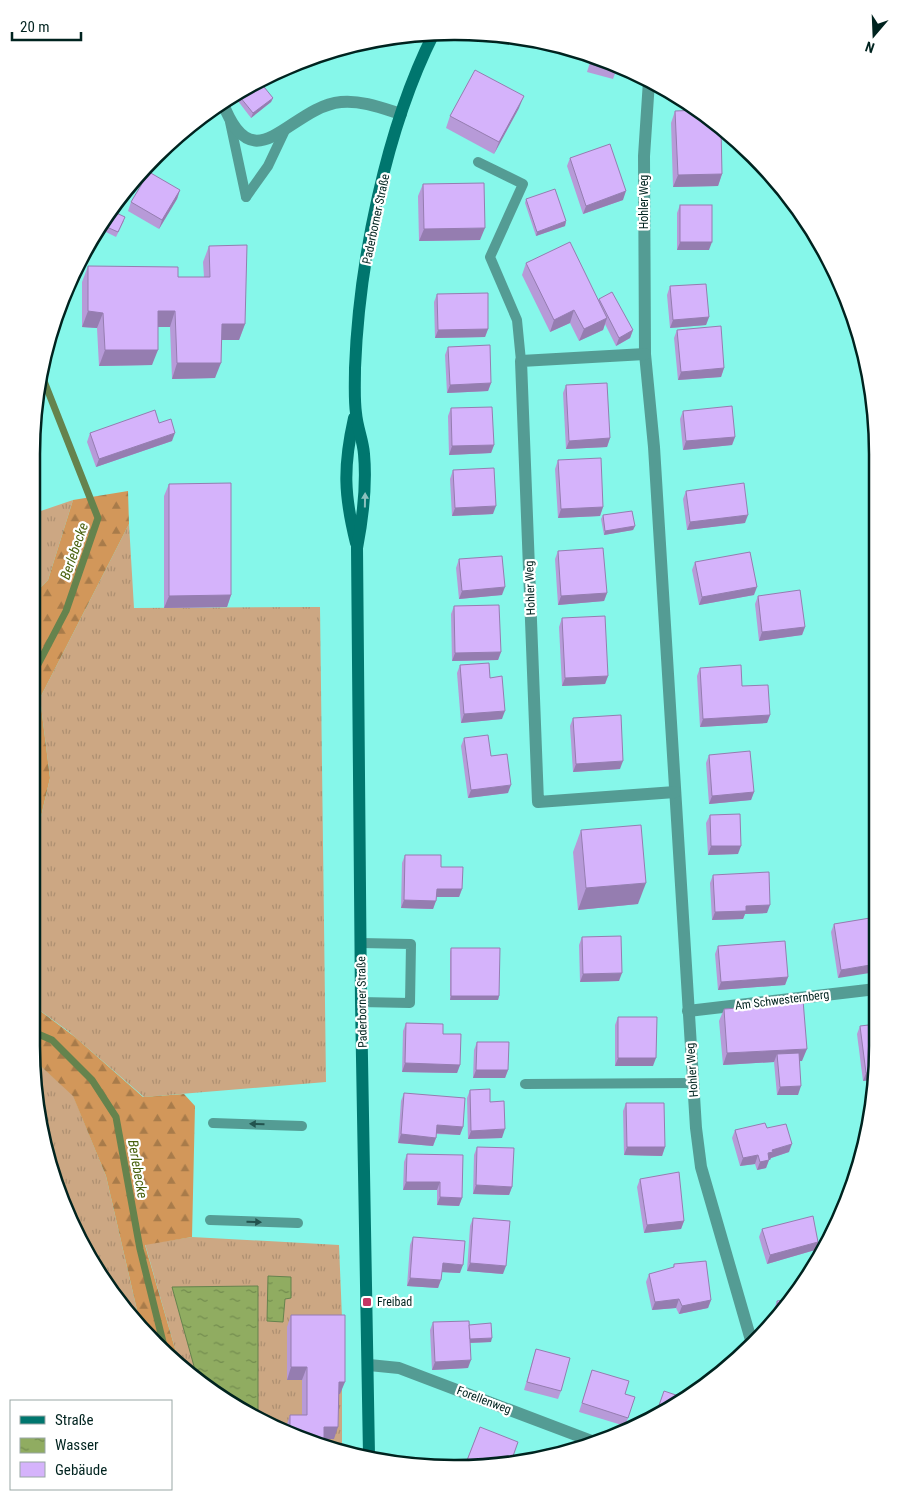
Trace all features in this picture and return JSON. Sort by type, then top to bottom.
[{"type":"main road","name":"Paderborner Straße","points":[[357,548],[366,505],[364,454],[356,413],[356,367],[368,253],[380,192],[401,114],[431,41]]},
{"type":"main road","name":"Paderborner Straße","points":[[356,413],[346,453],[347,497],[357,548],[361,1002],[370,1451]]},
{"type":"street","name":"Hohler Weg","points":[[648,89],[644,156],[645,354],[654,447],[696,1128],[702,1167],[750,1337]]},
{"type":"street","points":[[225,109],[230,121],[244,138],[263,142],[318,108],[341,102],[359,102],[401,114]]},
{"type":"street","points":[[521,361],[645,354]]},
{"type":"street","name":"Hohler Weg","points":[[521,361],[538,802],[675,792]]},
{"type":"street","name":"Am Schwesternberg","points":[[688,1011],[869,990]]},
{"type":"street","name":"Forellenweg","points":[[369,1365],[399,1368],[586,1439]]},
{"type":"lane","points":[[230,121],[246,196],[268,166],[286,128]]},
{"type":"lane","points":[[478,162],[523,184],[490,258],[517,320],[521,361]]},
{"type":"lane","points":[[361,943],[411,944],[410,1003],[361,1002]]},
{"type":"lane","points":[[525,1084],[693,1083]]},
{"type":"lane","points":[[213,1123],[302,1126]]},
{"type":"lane","points":[[210,1220],[298,1224]]},
{"type":"green space","points":[[128,491],[129,524],[40,698],[40,588],[48,580],[73,500]]},
{"type":"green space","points":[[73,500],[48,580],[40,588],[40,511]]},
{"type":"green space","points":[[129,524],[134,608],[320,607],[326,1082],[144,1097],[68,1031],[40,1011],[40,821],[50,778],[40,698]]},
{"type":"green space","points":[[40,698],[50,778],[40,821]]},
{"type":"green space","points":[[40,1011],[75,1037],[143,1097],[184,1094],[195,1106],[192,1237],[145,1245],[176,1353],[161,1339],[138,1312],[106,1176],[73,1096],[41,1066]]},
{"type":"green space","points":[[41,1066],[73,1095],[106,1176],[138,1312],[110,1276],[96,1253],[83,1229],[62,1179],[48,1126]]},
{"type":"green space","points":[[192,1237],[339,1245],[342,1318],[342,1444],[296,1428],[247,1404],[224,1390],[176,1353],[145,1244]]},
{"type":"water","points":[[268,1276],[291,1277],[291,1298],[285,1299],[283,1322],[267,1321]]},
{"type":"water","points":[[258,1286],[258,1410],[224,1390],[194,1368],[172,1287]]},
{"type":"building","points":[[475,70],[524,96],[499,142],[450,116]]},
{"type":"building","points":[[264,87],[273,98],[253,113],[242,99]]},
{"type":"building","points":[[675,111],[686,111],[721,138],[722,174],[678,175]]},
{"type":"building","points":[[610,144],[626,191],[586,206],[570,158]]},
{"type":"building","points":[[150,173],[180,190],[162,220],[131,202]]},
{"type":"building","points":[[484,183],[485,228],[424,229],[423,184]]},
{"type":"building","points":[[555,189],[566,221],[537,232],[526,199]]},
{"type":"building","points":[[680,205],[712,205],[712,242],[680,242]]},
{"type":"building","points":[[118,214],[125,217],[118,232],[108,227]]},
{"type":"building","points":[[570,242],[607,318],[584,329],[574,310],[554,320],[526,263]]},
{"type":"building","points":[[247,245],[245,324],[222,324],[221,363],[177,363],[175,311],[158,311],[158,350],[105,350],[103,313],[88,311],[88,266],[178,267],[178,277],[210,277],[209,246]]},
{"type":"building","points":[[706,284],[709,317],[673,320],[670,286]]},
{"type":"building","points":[[612,292],[633,330],[619,338],[599,299]]},
{"type":"building","points":[[488,293],[488,329],[438,330],[437,294]]},
{"type":"building","points":[[721,326],[724,368],[681,372],[677,330]]},
{"type":"building","points":[[490,345],[491,383],[450,385],[448,347]]},
{"type":"building","points":[[607,383],[610,438],[569,441],[566,385]]},
{"type":"building","points":[[732,406],[735,437],[686,441],[683,411]]},
{"type":"building","points":[[492,407],[494,445],[452,446],[451,408]]},
{"type":"building","points":[[155,410],[159,423],[171,419],[175,433],[99,459],[90,433]]},
{"type":"building","points":[[601,458],[603,507],[561,509],[558,460]]},
{"type":"building","points":[[494,468],[496,506],[455,508],[453,470]]},
{"type":"building","points":[[231,483],[231,595],[169,596],[169,484]]},
{"type":"building","points":[[744,483],[748,515],[690,522],[686,491]]},
{"type":"building","points":[[632,511],[635,526],[605,531],[603,515]]},
{"type":"building","points":[[603,548],[607,593],[561,596],[558,551]]},
{"type":"building","points":[[750,552],[757,587],[702,597],[695,562]]},
{"type":"building","points":[[502,556],[505,587],[462,591],[459,559]]},
{"type":"building","points":[[800,590],[805,627],[762,632],[758,596]]},
{"type":"building","points":[[499,605],[501,652],[455,653],[454,606]]},
{"type":"building","points":[[605,616],[608,676],[565,678],[562,618]]},
{"type":"building","points":[[489,663],[490,678],[502,676],[505,711],[464,714],[460,665]]},
{"type":"building","points":[[741,665],[742,686],[768,685],[770,715],[703,719],[700,668]]},
{"type":"building","points":[[621,715],[623,761],[576,764],[573,718]]},
{"type":"building","points":[[488,735],[491,756],[507,754],[511,785],[471,790],[464,738]]},
{"type":"building","points":[[750,751],[754,792],[712,796],[709,755]]},
{"type":"building","points":[[740,814],[741,846],[711,846],[710,815]]},
{"type":"building","points":[[641,825],[646,883],[586,888],[581,830]]},
{"type":"building","points":[[405,855],[441,855],[441,867],[463,867],[462,889],[437,889],[436,901],[404,900]]},
{"type":"building","points":[[769,872],[770,905],[746,906],[746,911],[715,912],[713,875]]},
{"type":"building","points":[[869,918],[869,965],[841,970],[834,924]]},
{"type":"building","points":[[621,936],[622,973],[583,974],[582,937]]},
{"type":"building","points":[[785,941],[788,977],[721,982],[718,946]]},
{"type":"building","points":[[451,948],[500,948],[499,996],[451,996]]},
{"type":"building","points":[[803,1000],[807,1049],[727,1053],[724,1009],[780,1005],[780,1001]]},
{"type":"building","points":[[618,1017],[657,1017],[656,1058],[618,1058]]},
{"type":"building","points":[[406,1023],[443,1024],[443,1034],[461,1034],[460,1065],[405,1063]]},
{"type":"building","points":[[869,1025],[868,1073],[866,1073],[860,1026]]},
{"type":"building","points":[[477,1042],[509,1042],[508,1070],[476,1070]]},
{"type":"building","points":[[799,1053],[801,1086],[780,1087],[777,1054]]},
{"type":"building","points":[[490,1089],[490,1102],[504,1101],[505,1129],[471,1131],[470,1090]]},
{"type":"building","points":[[404,1093],[465,1098],[463,1127],[437,1125],[436,1138],[401,1134]]},
{"type":"building","points":[[626,1103],[664,1103],[665,1147],[627,1147]]},
{"type":"building","points":[[765,1123],[767,1128],[786,1124],[792,1144],[772,1150],[773,1152],[768,1153],[769,1160],[760,1162],[758,1155],[743,1158],[735,1130]]},
{"type":"building","points":[[477,1147],[514,1148],[512,1187],[476,1185]]},
{"type":"building","points":[[407,1154],[463,1155],[462,1198],[440,1197],[440,1182],[406,1182]]},
{"type":"building","points":[[679,1172],[684,1221],[647,1225],[640,1179]]},
{"type":"building","points":[[813,1216],[818,1242],[770,1255],[762,1229]]},
{"type":"building","points":[[473,1218],[510,1221],[506,1266],[470,1263]]},
{"type":"building","points":[[413,1237],[465,1241],[463,1265],[443,1263],[441,1280],[410,1278]]},
{"type":"building","points":[[706,1261],[711,1300],[682,1306],[679,1299],[655,1302],[649,1274],[674,1267],[674,1264]]},
{"type":"building","points":[[291,1315],[345,1315],[345,1382],[339,1382],[338,1427],[324,1427],[324,1439],[290,1425],[290,1415],[307,1415],[307,1367],[291,1367]]},
{"type":"building","points":[[469,1321],[471,1360],[435,1362],[433,1322]]},
{"type":"building","points":[[491,1323],[492,1338],[470,1339],[469,1325]]},
{"type":"building","points":[[536,1349],[570,1358],[561,1391],[527,1382]]},
{"type":"building","points":[[592,1370],[629,1381],[625,1394],[635,1397],[628,1418],[582,1403]]},
{"type":"building","points":[[664,1391],[677,1395],[662,1404],[659,1406]]},
{"type":"building","points":[[480,1427],[518,1442],[513,1455],[467,1460]]},
{"type":"waterway","name":"Berlebecke","points":[[40,661],[66,611],[98,518],[46,386]]},
{"type":"waterway","name":"Berlebecke","points":[[40,1035],[52,1040],[92,1080],[116,1117],[140,1249],[163,1340]]},
{"type":"place","name":"Freibad","points":[[367,1302]]}]
